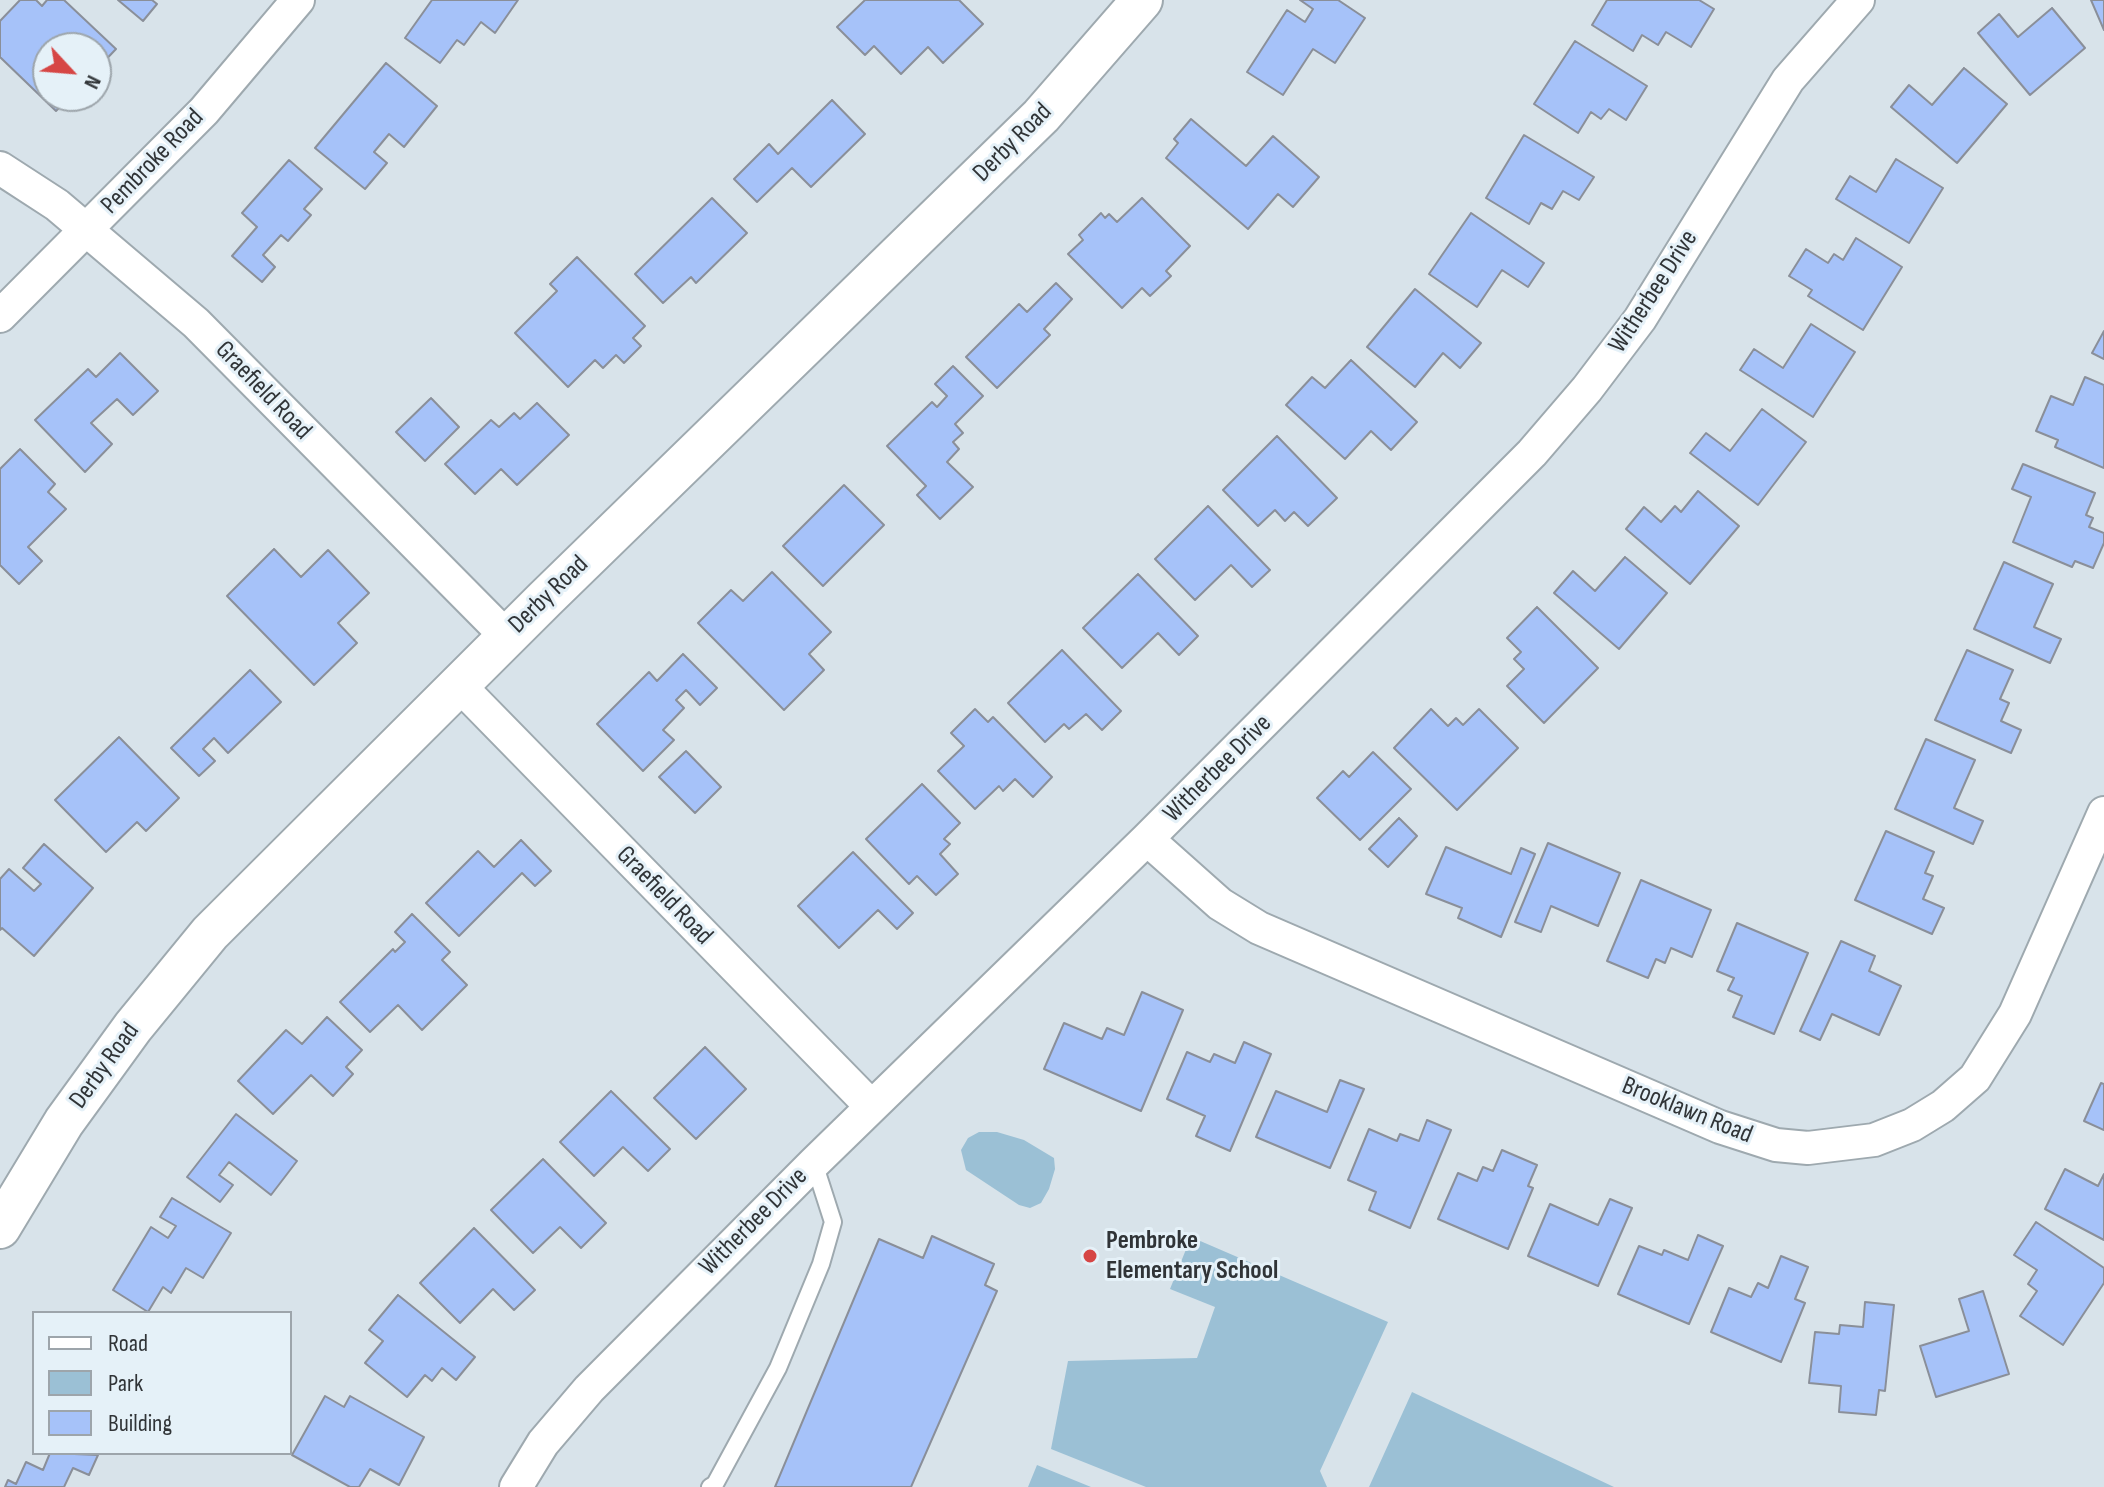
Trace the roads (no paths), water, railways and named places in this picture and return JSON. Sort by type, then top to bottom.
[{"type":"street","name":"Pembroke Road","points":[[0,316],[204,111],[298,0]]},
{"type":"street","name":"Derby Road","points":[[0,1228],[64,1122],[133,1027],[210,933],[506,636],[1041,116],[1142,0]]},
{"type":"street","name":"Witherbee Drive","points":[[524,1484],[543,1443],[589,1389],[871,1106],[1147,839],[1472,515],[1587,389],[1640,319],[1788,80],[1858,0]]},
{"type":"street","name":"Graefield Road","points":[[0,168],[87,229],[196,323],[506,636]]},
{"type":"street","name":"Graefield Road","points":[[458,684],[871,1106]]},
{"type":"street","name":"Brooklawn Road","points":[[1147,839],[1220,904],[1259,928],[1720,1127],[1776,1145],[1808,1148],[1874,1140],[1912,1125],[1943,1106],[1975,1078],[2015,1014],[2104,813]]},
{"type":"lane","points":[[710,1487],[715,1484],[778,1368],[821,1264],[833,1222],[814,1163]]},
{"type":"place","name":"Pembroke Elementary School","points":[[1090,1256]]}]
